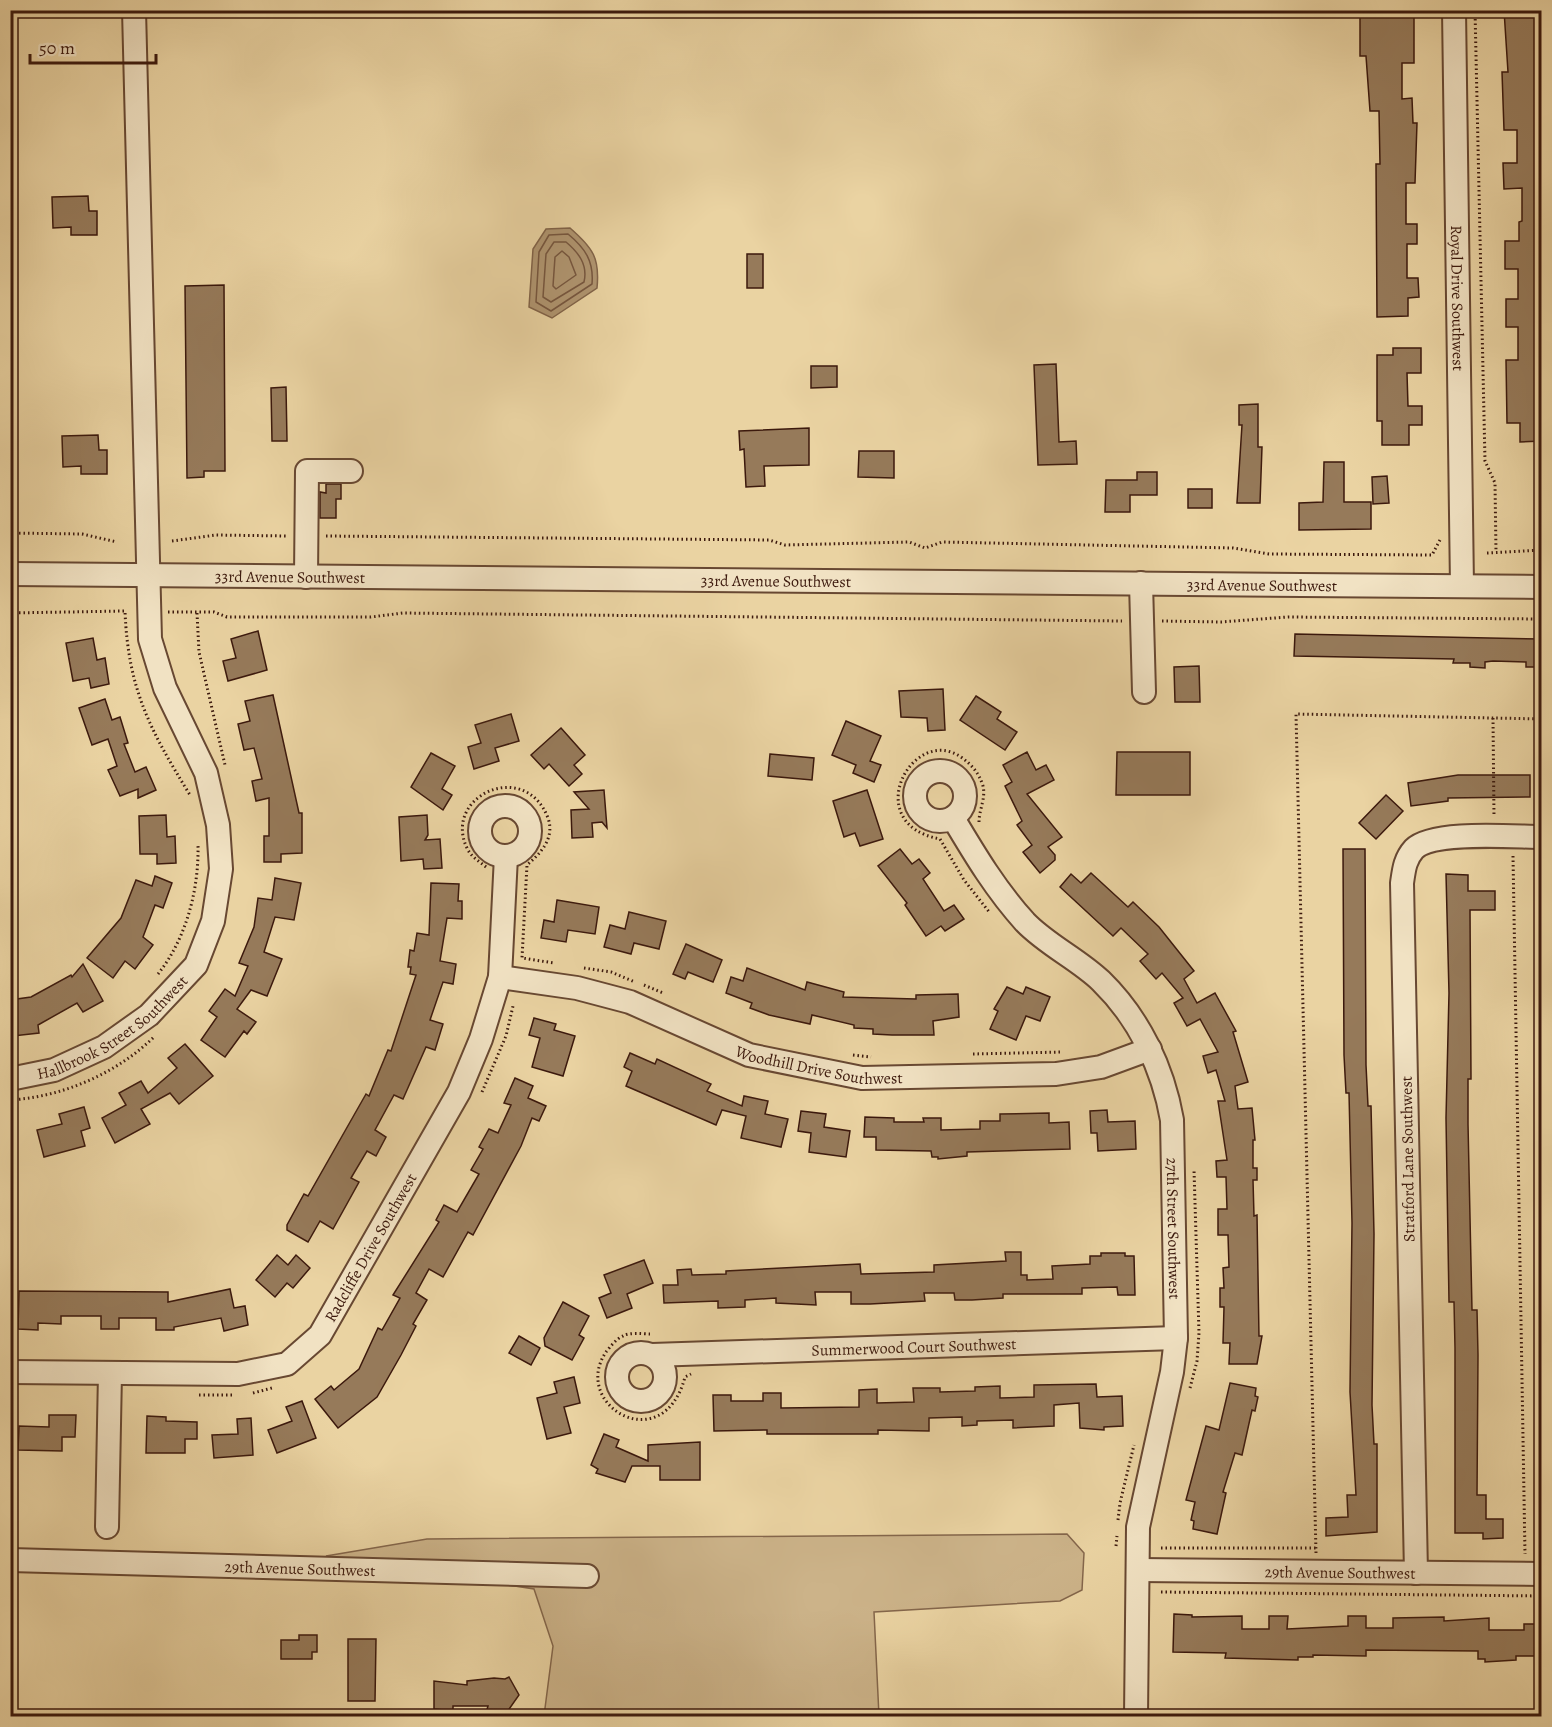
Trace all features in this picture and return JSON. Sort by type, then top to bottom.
[{"type":"street","name":"Hallbrook Street Southwest","points":[[10,1079],[54,1070],[104,1047],[149,1015],[196,965],[213,921],[221,869],[218,825],[206,773],[165,688],[150,639],[134,10]]},
{"type":"street","name":"Royal Drive Southwest","points":[[1454,10],[1462,586]]},
{"type":"street","points":[[306,577],[307,471],[351,471]]},
{"type":"street","name":"33rd Avenue Southwest","points":[[10,574],[1542,587]]},
{"type":"street","points":[[1141,583],[1144,692]]},
{"type":"street","name":"27th Street Southwest","points":[[953,818],[993,885],[1027,924],[1100,980],[1130,1016],[1149,1049],[1166,1086],[1172,1120],[1176,1338],[1172,1372],[1142,1500],[1138,1527],[1136,1716]]},
{"type":"street","name":"Stratford Lane Southwest","points":[[1416,1574],[1402,883],[1405,861],[1416,847],[1434,839],[1542,837]]},
{"type":"street","name":"Radcliffe Drive Southwest","points":[[10,1372],[238,1374],[287,1364],[321,1335],[459,1092],[481,1039],[500,976],[506,856]]},
{"type":"street","name":"Woodhill Drive Southwest","points":[[500,976],[577,988],[630,1002],[749,1055],[862,1078],[1056,1074],[1101,1067],[1149,1049]]},
{"type":"street","name":"Summerwood Court Southwest","points":[[656,1345],[1176,1338]]},
{"type":"street","points":[[106,1527],[110,1373]]},
{"type":"street","name":"29th Avenue Southwest","points":[[10,1560],[587,1576]]},
{"type":"street","name":"29th Avenue Southwest","points":[[1138,1570],[1533,1574]]},
{"type":"path","points":[[1475,10],[1485,461],[1495,483],[1496,552]]},
{"type":"path","points":[[10,532],[82,534],[117,542]]},
{"type":"path","points":[[172,541],[216,536],[770,540],[785,545],[909,542],[925,548],[942,542],[1233,548],[1269,554],[1432,555],[1445,532]]},
{"type":"path","points":[[1487,553],[1542,550]]},
{"type":"path","points":[[10,613],[125,611],[131,671],[140,705],[160,748],[191,797]]},
{"type":"path","points":[[168,612],[214,612],[227,617],[371,617],[403,613],[1221,622],[1288,617],[1542,620]]},
{"type":"path","points":[[197,612],[199,652],[228,775]]},
{"type":"path","points":[[1317,1572],[1296,714],[1542,719]]},
{"type":"path","points":[[1493,718],[1504,837],[1533,1574]]},
{"type":"path","points":[[154,980],[166,964],[184,927],[196,886],[198,835]]},
{"type":"path","points":[[479,1098],[506,1036],[516,997]]},
{"type":"path","points":[[10,1100],[68,1088],[114,1068],[157,1034]]},
{"type":"path","points":[[656,1345],[623,1335],[609,1347],[598,1363],[598,1381],[605,1400],[615,1413],[637,1422],[654,1418],[669,1409],[680,1395],[685,1377],[696,1372]]},
{"type":"path","points":[[188,1395],[231,1395],[275,1387]]},
{"type":"path","points":[[1118,1524],[1120,1503],[1135,1444]]},
{"type":"path","points":[[1116,1546],[1117,1535]]},
{"type":"path","points":[[1161,1548],[1316,1548]]},
{"type":"path","points":[[1161,1592],[1542,1596]]},
{"type":"shaded area","points":[[1067,1534],[1084,1553],[1082,1590],[1060,1601],[874,1612],[879,1716],[544,1716],[553,1646],[534,1589],[326,1556],[427,1539]]},
{"type":"water","points":[[570,228],[593,254],[597,269],[597,288],[552,318],[529,307],[533,249],[546,229]]},
{"type":"building","points":[[1360,10],[1414,10],[1414,63],[1402,63],[1402,99],[1412,98],[1413,123],[1417,123],[1415,183],[1406,183],[1406,224],[1417,224],[1417,244],[1407,244],[1407,278],[1418,278],[1419,297],[1408,298],[1408,316],[1377,317],[1376,164],[1380,164],[1379,111],[1370,111],[1366,56],[1360,56]]},
{"type":"building","points":[[1504,10],[1542,10],[1542,441],[1520,442],[1520,423],[1507,423],[1506,360],[1518,360],[1518,327],[1506,327],[1506,299],[1518,299],[1518,269],[1505,269],[1505,241],[1519,241],[1519,222],[1522,221],[1522,188],[1504,189],[1503,163],[1517,163],[1517,130],[1504,130],[1502,72],[1508,72]]},
{"type":"building","points":[[88,196],[89,211],[97,211],[97,235],[71,235],[71,227],[53,228],[52,197]]},
{"type":"building","points":[[747,254],[763,254],[763,288],[747,288]]},
{"type":"building","points":[[224,285],[225,471],[204,471],[204,477],[187,478],[185,286]]},
{"type":"building","points":[[1393,348],[1421,348],[1421,373],[1407,373],[1408,406],[1422,406],[1422,425],[1409,425],[1409,445],[1382,445],[1382,421],[1377,421],[1377,355],[1393,355]]},
{"type":"building","points":[[1056,364],[1059,442],[1076,441],[1077,464],[1038,465],[1034,365]]},
{"type":"building","points":[[811,366],[837,366],[837,387],[811,388]]},
{"type":"building","points":[[286,387],[287,441],[272,441],[271,388]]},
{"type":"building","points":[[1258,404],[1258,447],[1262,447],[1260,503],[1237,503],[1242,425],[1239,425],[1239,405]]},
{"type":"building","points":[[809,428],[809,465],[764,466],[765,486],[746,487],[744,449],[740,450],[739,431]]},
{"type":"building","points":[[98,435],[99,450],[107,450],[107,474],[81,474],[81,466],[63,467],[62,436]]},
{"type":"building","points":[[859,451],[894,451],[894,478],[858,477]]},
{"type":"building","points":[[1324,462],[1344,462],[1344,502],[1371,502],[1371,529],[1299,530],[1299,503],[1323,502]]},
{"type":"building","points":[[1137,472],[1157,472],[1157,495],[1130,495],[1130,512],[1105,512],[1106,480],[1137,480]]},
{"type":"building","points":[[1387,476],[1389,503],[1373,504],[1372,477]]},
{"type":"building","points":[[326,484],[341,484],[341,499],[336,499],[336,518],[320,518],[320,492],[326,493]]},
{"type":"building","points":[[1188,489],[1212,489],[1212,508],[1188,508]]},
{"type":"building","points":[[258,631],[267,670],[228,681],[223,661],[236,658],[231,639]]},
{"type":"building","points":[[1295,634],[1542,639],[1541,667],[1526,667],[1526,662],[1485,662],[1485,668],[1470,667],[1470,663],[1453,663],[1454,659],[1294,656]]},
{"type":"building","points":[[93,638],[97,660],[105,658],[109,684],[91,688],[89,678],[73,681],[66,643]]},
{"type":"building","points":[[1199,666],[1200,702],[1175,702],[1174,667]]},
{"type":"building","points":[[943,689],[945,730],[928,731],[927,718],[901,717],[899,691]]},
{"type":"building","points":[[273,695],[299,813],[302,813],[302,853],[281,854],[281,862],[264,862],[264,836],[269,836],[269,798],[256,801],[252,781],[262,779],[254,748],[244,750],[238,724],[250,721],[245,701]]},
{"type":"building","points":[[976,696],[1001,712],[997,719],[1017,732],[1005,750],[960,720]]},
{"type":"building","points":[[105,699],[112,720],[120,717],[128,743],[124,744],[135,772],[146,767],[156,790],[138,798],[138,789],[120,796],[108,770],[117,766],[108,739],[92,745],[79,708]]},
{"type":"building","points":[[511,714],[519,741],[495,748],[499,761],[474,769],[468,747],[481,743],[475,725]]},
{"type":"building","points":[[846,721],[881,736],[870,761],[881,765],[874,782],[853,773],[856,765],[832,755]]},
{"type":"building","points":[[561,728],[585,755],[574,765],[582,774],[569,786],[549,764],[544,769],[531,755]]},
{"type":"building","points":[[1027,752],[1036,770],[1046,765],[1054,780],[1027,794],[1062,837],[1048,847],[1055,855],[1055,860],[1040,873],[1023,852],[1032,845],[1017,825],[1022,821],[1005,786],[1012,782],[1003,765]]},
{"type":"building","points":[[1117,752],[1190,752],[1190,795],[1116,795]]},
{"type":"building","points":[[431,753],[455,766],[442,789],[452,795],[443,810],[411,787]]},
{"type":"building","points":[[770,754],[814,758],[812,780],[768,776]]},
{"type":"building","points":[[1458,775],[1530,775],[1530,797],[1448,798],[1448,801],[1411,806],[1408,783]]},
{"type":"building","points":[[604,790],[607,828],[602,822],[592,823],[593,837],[572,838],[571,810],[589,809],[574,792]]},
{"type":"building","points":[[867,790],[883,839],[860,846],[855,833],[844,837],[833,801]]},
{"type":"building","points":[[1386,795],[1403,811],[1376,839],[1359,823]]},
{"type":"building","points":[[166,815],[167,837],[175,836],[176,863],[157,864],[157,854],[140,854],[139,816]]},
{"type":"building","points":[[427,815],[428,835],[425,840],[440,839],[442,868],[424,869],[423,859],[401,861],[399,817]]},
{"type":"building","points":[[900,849],[912,864],[919,859],[930,873],[923,879],[944,911],[954,905],[964,919],[945,931],[941,926],[926,936],[905,905],[907,903],[878,866]]},
{"type":"building","points":[[1343,849],[1365,849],[1366,1065],[1368,1106],[1371,1106],[1374,1234],[1372,1405],[1374,1444],[1377,1444],[1377,1532],[1326,1536],[1326,1518],[1348,1517],[1347,1495],[1356,1495],[1350,1392],[1352,1223],[1349,1093],[1346,1093],[1344,1055]]},
{"type":"building","points":[[1091,873],[1128,907],[1133,902],[1159,927],[1194,971],[1184,979],[1197,1003],[1215,993],[1236,1031],[1233,1032],[1248,1082],[1235,1086],[1238,1109],[1252,1108],[1255,1140],[1253,1140],[1253,1168],[1257,1168],[1257,1180],[1253,1180],[1254,1216],[1257,1215],[1259,1336],[1262,1336],[1257,1364],[1229,1364],[1230,1343],[1223,1343],[1224,1307],[1220,1307],[1220,1288],[1224,1288],[1223,1268],[1229,1267],[1228,1235],[1218,1235],[1218,1209],[1227,1209],[1226,1177],[1217,1177],[1216,1161],[1227,1160],[1218,1101],[1225,1101],[1216,1070],[1208,1073],[1203,1056],[1218,1052],[1200,1019],[1187,1026],[1174,1003],[1183,998],[1162,973],[1156,979],[1140,961],[1148,954],[1121,928],[1113,936],[1060,887],[1071,874],[1081,883]]},
{"type":"building","points":[[1446,874],[1468,875],[1468,891],[1495,891],[1495,910],[1470,910],[1471,1079],[1468,1079],[1468,1124],[1472,1310],[1477,1310],[1477,1495],[1486,1495],[1486,1519],[1503,1519],[1503,1538],[1483,1539],[1483,1533],[1455,1533],[1455,1348],[1454,1302],[1449,1302],[1446,1118],[1449,993]]},
{"type":"building","points":[[155,876],[172,883],[163,908],[155,905],[143,937],[153,945],[135,969],[125,961],[113,978],[87,958],[121,918],[136,880],[152,886]]},
{"type":"building","points":[[275,878],[301,883],[294,920],[275,917],[264,952],[282,959],[267,996],[251,990],[237,1009],[256,1022],[247,1034],[244,1031],[225,1057],[201,1040],[217,1017],[209,1011],[225,989],[235,996],[248,966],[239,963],[254,927],[258,898],[272,900]]},
{"type":"building","points":[[431,883],[459,884],[458,901],[462,901],[462,919],[447,918],[440,961],[456,964],[453,984],[443,982],[430,1020],[443,1024],[435,1050],[426,1047],[403,1099],[394,1095],[375,1130],[386,1137],[376,1156],[367,1151],[351,1178],[359,1182],[333,1229],[320,1221],[308,1242],[287,1230],[287,1225],[304,1194],[308,1196],[366,1094],[369,1096],[388,1050],[391,1051],[416,975],[410,974],[411,967],[408,967],[410,950],[414,951],[417,933],[429,935]]},
{"type":"building","points":[[557,900],[599,907],[595,934],[568,930],[566,942],[541,938],[544,920],[554,922]]},
{"type":"building","points":[[629,912],[666,921],[659,949],[634,943],[631,954],[604,947],[610,925],[625,929]]},
{"type":"building","points":[[686,944],[722,960],[713,982],[688,972],[685,979],[673,974]]},
{"type":"building","points":[[83,964],[103,1001],[83,1012],[77,1003],[38,1025],[39,1033],[13,1036],[10,1000],[31,997],[71,975],[72,977]]},
{"type":"building","points":[[747,968],[805,990],[807,982],[844,992],[843,997],[916,999],[916,995],[958,994],[959,1017],[933,1021],[934,1035],[892,1035],[873,1034],[873,1029],[854,1028],[854,1025],[812,1015],[810,1024],[769,1015],[750,1008],[752,1003],[726,993],[731,977],[743,981]]},
{"type":"building","points":[[1007,987],[1023,994],[1026,987],[1050,997],[1040,1021],[1026,1016],[1016,1040],[990,1029],[998,1011],[994,1009]]},
{"type":"building","points":[[534,1018],[556,1024],[554,1030],[575,1036],[563,1076],[532,1067],[540,1038],[529,1035]]},
{"type":"building","points":[[185,1044],[213,1076],[179,1104],[170,1093],[141,1109],[150,1124],[115,1143],[102,1118],[126,1105],[119,1093],[141,1081],[148,1093],[177,1068],[168,1058]]},
{"type":"building","points":[[630,1053],[655,1064],[657,1059],[711,1084],[707,1091],[742,1106],[744,1096],[768,1101],[765,1114],[788,1119],[781,1147],[741,1138],[746,1116],[722,1110],[716,1125],[626,1086],[632,1071],[624,1067]]},
{"type":"building","points":[[515,1078],[533,1086],[528,1098],[546,1106],[539,1121],[532,1118],[521,1146],[473,1235],[468,1232],[443,1277],[429,1269],[416,1293],[427,1300],[413,1324],[416,1326],[377,1397],[338,1428],[315,1399],[331,1386],[334,1390],[359,1369],[378,1328],[382,1330],[400,1298],[393,1295],[439,1222],[436,1220],[444,1205],[457,1212],[479,1174],[471,1170],[483,1149],[479,1147],[489,1129],[498,1133],[511,1105],[504,1103]]},
{"type":"building","points":[[84,1107],[90,1128],[81,1131],[85,1146],[44,1157],[37,1130],[62,1124],[59,1114]]},
{"type":"building","points":[[1107,1110],[1108,1122],[1135,1121],[1136,1149],[1098,1151],[1097,1133],[1091,1133],[1090,1111]]},
{"type":"building","points":[[801,1111],[826,1114],[824,1127],[850,1131],[846,1157],[809,1152],[811,1133],[798,1131]]},
{"type":"building","points":[[1049,1113],[1049,1123],[1069,1122],[1070,1149],[967,1152],[967,1156],[938,1159],[938,1157],[932,1157],[931,1151],[876,1150],[876,1137],[864,1137],[865,1117],[894,1118],[894,1122],[924,1122],[923,1118],[941,1118],[941,1130],[980,1129],[980,1121],[1000,1121],[1000,1114]]},
{"type":"building","points":[[1005,1252],[1021,1252],[1021,1275],[1027,1275],[1027,1280],[1053,1279],[1052,1266],[1090,1264],[1090,1256],[1101,1256],[1101,1253],[1125,1253],[1125,1256],[1134,1256],[1135,1295],[1118,1295],[1117,1287],[1082,1288],[1082,1294],[1003,1294],[1003,1298],[972,1300],[955,1300],[954,1293],[924,1293],[925,1301],[851,1304],[851,1292],[815,1292],[816,1305],[776,1303],[776,1298],[745,1300],[745,1307],[718,1308],[718,1301],[664,1303],[663,1285],[678,1285],[677,1270],[691,1269],[692,1275],[726,1274],[726,1271],[860,1264],[861,1274],[934,1272],[934,1265],[1006,1261]]},
{"type":"building","points":[[277,1255],[288,1265],[296,1255],[310,1268],[293,1288],[287,1283],[275,1297],[256,1280]]},
{"type":"building","points":[[644,1260],[653,1283],[627,1294],[632,1308],[607,1318],[599,1298],[611,1293],[604,1275]]},
{"type":"building","points":[[230,1289],[234,1308],[245,1306],[248,1325],[224,1331],[221,1318],[174,1327],[174,1330],[156,1330],[156,1318],[119,1318],[119,1329],[101,1329],[101,1316],[61,1316],[61,1324],[38,1323],[38,1330],[18,1329],[19,1291],[168,1292],[168,1302]]},
{"type":"building","points":[[563,1302],[589,1316],[579,1335],[584,1338],[572,1360],[545,1346],[544,1338]]},
{"type":"building","points":[[519,1336],[540,1348],[531,1365],[509,1353]]},
{"type":"building","points":[[574,1377],[580,1403],[564,1407],[571,1433],[547,1439],[537,1398],[557,1393],[554,1382]]},
{"type":"building","points":[[1230,1383],[1256,1388],[1255,1396],[1258,1397],[1255,1411],[1252,1410],[1242,1455],[1235,1453],[1223,1492],[1226,1493],[1217,1534],[1193,1529],[1194,1521],[1191,1520],[1195,1502],[1186,1500],[1206,1426],[1219,1430]]},
{"type":"building","points":[[1096,1384],[1097,1397],[1122,1396],[1123,1426],[1104,1427],[1104,1430],[1080,1428],[1079,1403],[1054,1405],[1054,1426],[1013,1428],[1013,1420],[977,1421],[977,1425],[962,1426],[962,1417],[929,1418],[929,1431],[878,1430],[878,1434],[767,1434],[767,1430],[714,1431],[713,1395],[731,1395],[731,1401],[763,1401],[763,1393],[781,1393],[781,1408],[859,1407],[859,1390],[877,1389],[877,1403],[914,1402],[913,1388],[940,1388],[940,1392],[975,1391],[975,1387],[1000,1386],[1000,1398],[1034,1397],[1034,1385]]},
{"type":"building","points":[[302,1401],[316,1438],[277,1453],[268,1430],[292,1421],[286,1407]]},
{"type":"building","points":[[49,1415],[76,1415],[75,1437],[62,1437],[62,1451],[18,1450],[19,1426],[49,1427]]},
{"type":"building","points":[[147,1416],[166,1417],[166,1421],[197,1422],[197,1439],[185,1439],[185,1453],[146,1453]]},
{"type":"building","points":[[251,1418],[253,1455],[214,1458],[212,1435],[238,1434],[237,1419]]},
{"type":"building","points":[[604,1434],[619,1440],[616,1447],[648,1461],[648,1445],[700,1442],[700,1480],[660,1480],[660,1466],[632,1466],[625,1482],[596,1473],[598,1469],[591,1465]]},
{"type":"building","points":[[1174,1614],[1192,1615],[1192,1617],[1242,1616],[1242,1629],[1269,1629],[1269,1616],[1288,1616],[1287,1629],[1348,1626],[1348,1616],[1366,1616],[1366,1628],[1393,1628],[1393,1618],[1444,1617],[1444,1621],[1489,1618],[1489,1630],[1524,1630],[1524,1624],[1542,1624],[1542,1656],[1516,1656],[1516,1660],[1485,1662],[1485,1659],[1478,1659],[1478,1651],[1366,1650],[1366,1656],[1313,1655],[1313,1657],[1298,1657],[1298,1660],[1225,1658],[1226,1653],[1173,1652]]},
{"type":"building","points":[[299,1635],[317,1635],[317,1652],[312,1652],[312,1659],[281,1659],[281,1640],[299,1640]]},
{"type":"building","points":[[348,1639],[376,1639],[375,1701],[348,1701]]},
{"type":"building","points":[[509,1677],[519,1695],[507,1712],[496,1716],[485,1716],[488,1706],[453,1706],[453,1711],[434,1709],[434,1681],[467,1685],[467,1681]]}]
